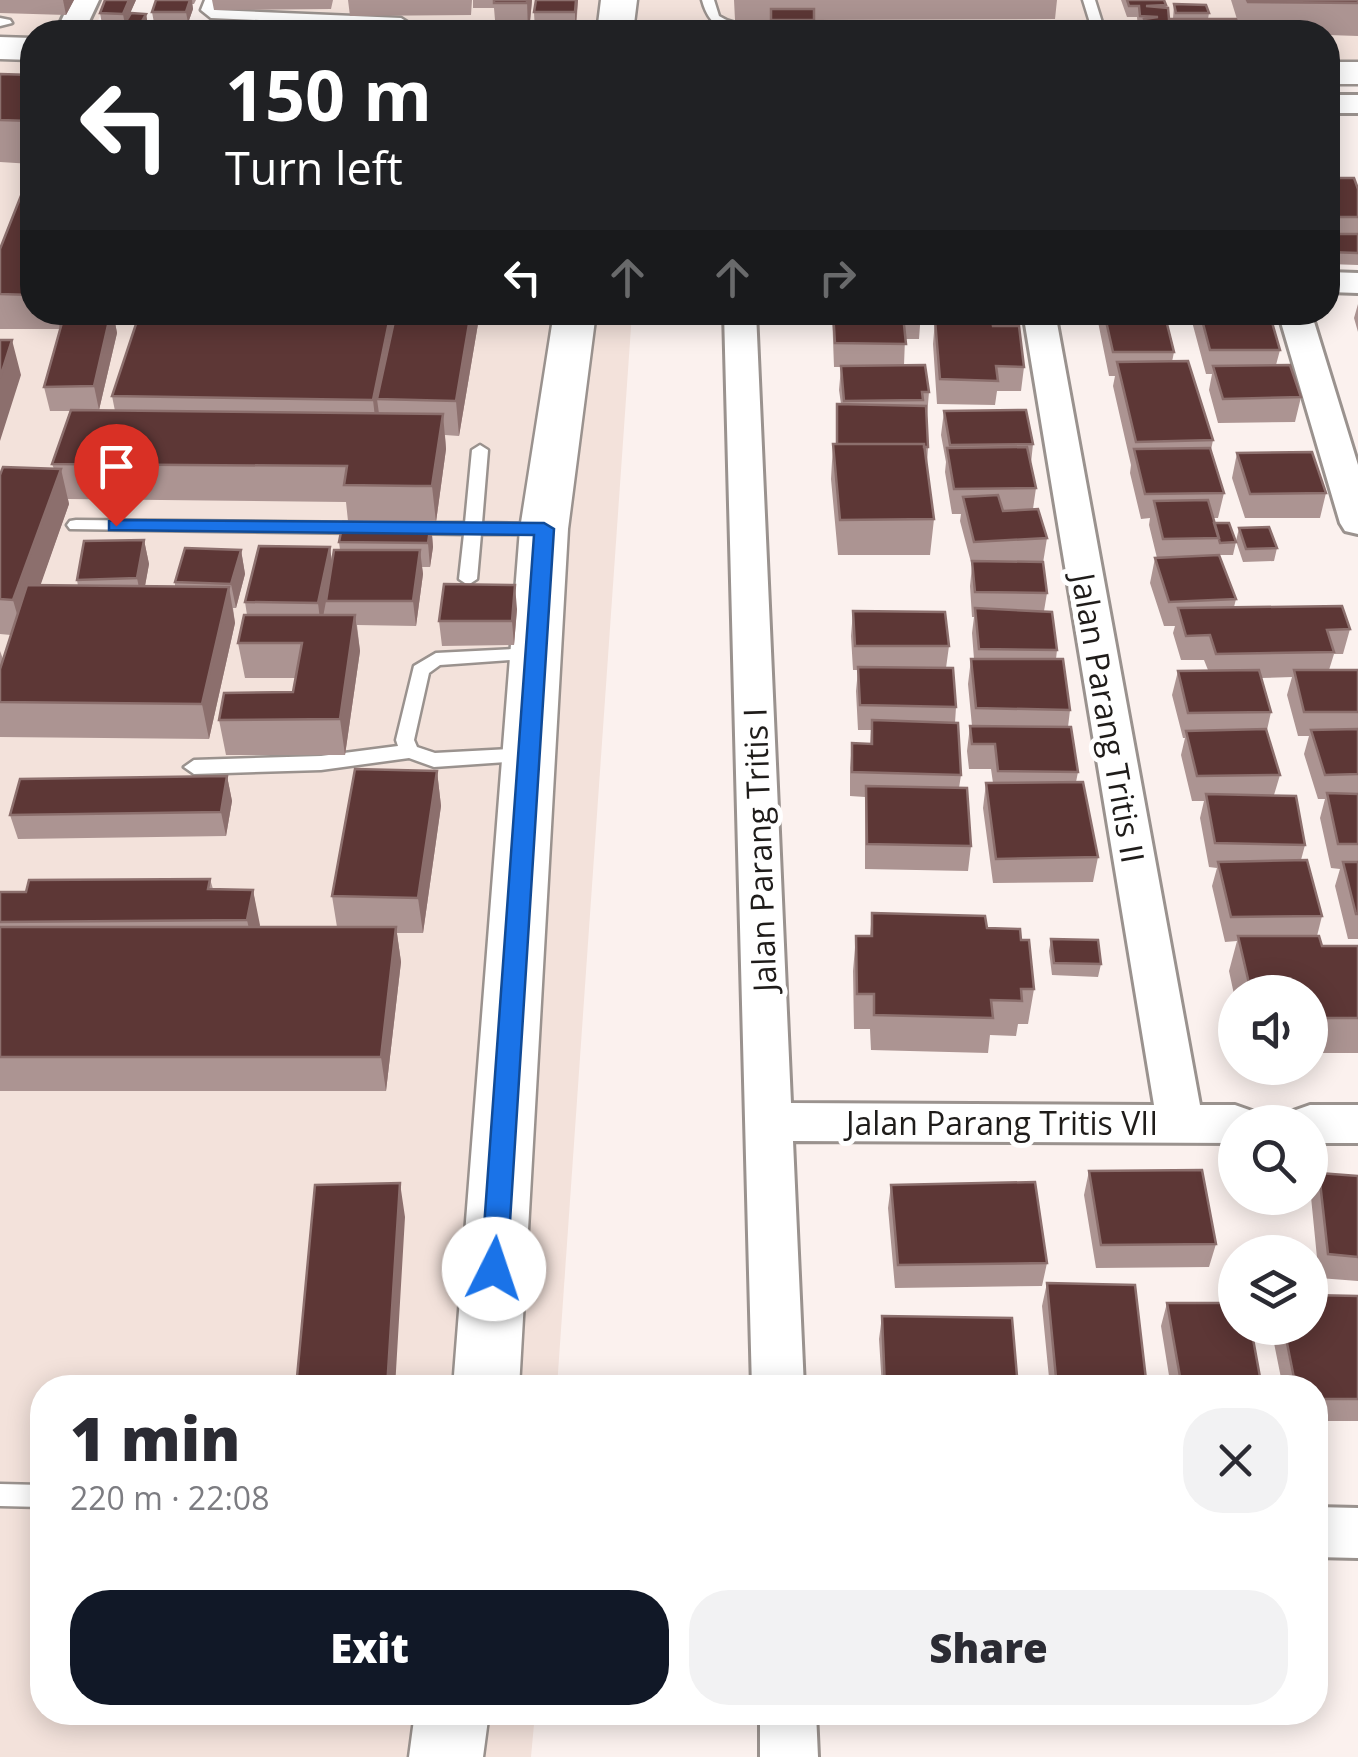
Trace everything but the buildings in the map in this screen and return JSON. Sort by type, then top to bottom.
[{"type":"street","points":[[487,1375],[544,529],[572,325]]},
{"type":"street","name":"Jalan Parang Tritis I","points":[[740,325],[778,1375]]},
{"type":"street","name":"Jalan Parang Tritis II","points":[[1041,325],[1180,1123]]},
{"type":"street","points":[[1298,325],[1358,523]]},
{"type":"street","name":"Jalan Parang Tritis VII","points":[[769,1122],[1218,1124]]},
{"type":"street","points":[[1328,1124],[1358,1124]]},
{"type":"street","points":[[1328,1532],[1358,1533]]},
{"type":"street","points":[[446,1757],[450,1725]]},
{"type":"street","points":[[788,1725],[789,1757]]},
{"type":"lane","points":[[210,0],[207,10],[211,14],[353,20]]},
{"type":"lane","points":[[231,20],[232,15]]},
{"type":"lane","points":[[468,578],[480,450]]},
{"type":"lane","points":[[76,525],[544,529]]},
{"type":"lane","points":[[410,751],[406,740],[420,670],[436,659],[534,654]]},
{"type":"lane","points":[[194,767],[321,763],[410,751],[434,760],[528,755]]},
{"type":"lane","points":[[0,1495],[30,1496]]},
{"type":"shaded area","points":[[0,0],[107,0],[98,20],[20,20],[20,325],[631,325],[558,1375],[30,1375],[30,1725],[534,1725],[531,1757],[0,1757]]},
{"type":"shaded area","points":[[230,0],[1358,0],[1358,73],[1340,73],[1340,20],[226,20]]},
{"type":"route","points":[[116,526],[544,529],[494,1269]]}]
